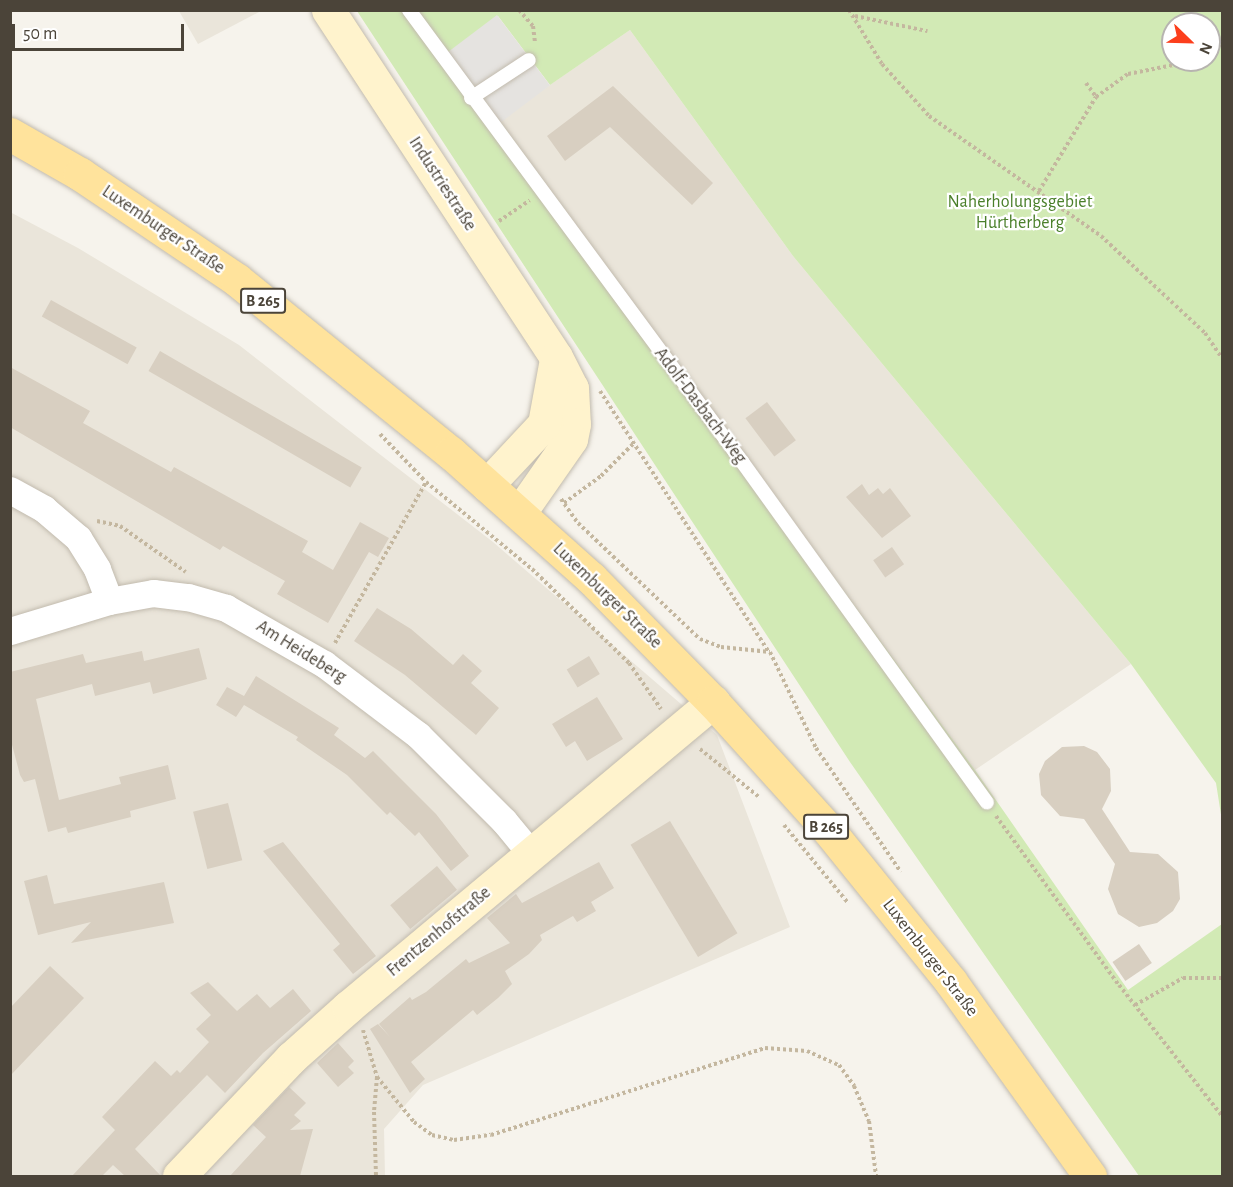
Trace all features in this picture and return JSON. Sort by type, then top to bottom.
[{"type":"main road","name":"Industriestraße","points":[[328,10],[556,357],[572,388],[574,424],[563,453],[520,512]]},
{"type":"main road","name":"Luxemburger Straße","points":[[10,134],[80,174],[237,280],[520,512],[712,702],[826,826],[951,982],[1090,1176]]},
{"type":"main road","points":[[487,485],[544,424],[556,357]]},
{"type":"main road","name":"Frentzenhofstraße","points":[[179,1176],[291,1058],[348,1007],[712,702]]},
{"type":"street","points":[[10,490],[44,509],[78,538],[97,569],[109,602]]},
{"type":"street","name":"Am Heideberg","points":[[10,631],[109,602],[153,593],[216,605],[267,629],[324,664],[418,735],[504,821],[532,855]]},
{"type":"lane","name":"Adolf-Dasbach-Weg","points":[[410,10],[541,194],[750,473],[987,803]]},
{"type":"lane","points":[[471,98],[529,60]]},
{"type":"path","points":[[519,10],[533,26],[535,45],[529,60]]},
{"type":"path","points":[[849,10],[882,64],[929,116],[1101,236],[1205,333],[1222,358]]},
{"type":"path","points":[[854,16],[927,31]]},
{"type":"path","points":[[1039,191],[1096,97],[1128,74],[1161,67]]},
{"type":"path","points":[[1086,83],[1096,97]]},
{"type":"path","points":[[497,222],[541,194]]},
{"type":"path","points":[[378,432],[426,482],[532,569],[629,663],[659,707]]},
{"type":"path","points":[[578,523],[564,503],[601,476],[633,444],[770,652]]},
{"type":"path","points":[[324,664],[426,482]]},
{"type":"path","points":[[88,519],[120,526],[171,558],[194,579]]},
{"type":"path","points":[[701,750],[764,801]]},
{"type":"path","points":[[987,803],[1119,985],[1222,1116]]},
{"type":"path","points":[[779,820],[856,912]]},
{"type":"path","points":[[1135,1005],[1183,978],[1222,978]]},
{"type":"path","points":[[348,1007],[368,1036],[377,1077],[374,1112],[376,1176]]},
{"type":"path","points":[[377,1077],[414,1122],[432,1135],[454,1140],[491,1135],[765,1048],[807,1052],[839,1065],[854,1086],[869,1121],[876,1176]]},
{"type":"shaded area","points":[[179,11],[261,11],[198,44]]},
{"type":"shaded area","points":[[497,15],[550,85],[500,123],[447,53]]},
{"type":"shaded area","points":[[630,30],[793,256],[1131,664],[975,770],[499,120]]},
{"type":"shaded area","points":[[10,212],[78,248],[239,345],[493,542],[717,735],[790,927],[423,1085],[384,1129],[385,1176],[11,1176]]},
{"type":"green space","name":"Naherholungsgebiet Hürtherberg","points":[[357,11],[1222,11],[1222,821],[1216,783],[1131,664],[793,256],[630,30],[550,85],[498,16],[499,120],[975,770],[1128,990],[1222,924],[1222,1176],[1139,1176],[850,762]]},
{"type":"building","points":[[613,86],[713,183],[692,205],[610,127],[565,161],[547,136]]},
{"type":"building","points":[[51,300],[137,348],[128,364],[42,317]]},
{"type":"building","points":[[160,351],[362,467],[350,487],[148,371]]},
{"type":"building","points":[[10,367],[90,411],[83,423],[171,472],[174,467],[308,541],[302,552],[333,570],[360,522],[389,538],[378,557],[369,552],[328,623],[277,594],[285,581],[223,546],[220,550],[10,427]]},
{"type":"building","points":[[767,402],[796,440],[774,457],[745,418]]},
{"type":"building","points":[[862,484],[869,495],[878,488],[883,494],[890,488],[911,516],[882,538],[846,497]]},
{"type":"building","points":[[892,547],[904,564],[885,577],[873,560]]},
{"type":"building","points":[[377,608],[411,629],[453,665],[463,654],[482,671],[471,683],[499,708],[476,735],[405,675],[354,641]]},
{"type":"building","points":[[199,648],[207,679],[153,694],[150,682],[95,696],[92,684],[36,699],[59,800],[121,784],[119,777],[168,765],[176,799],[130,811],[131,817],[68,833],[66,827],[48,832],[35,779],[24,782],[10,737],[10,672],[83,654],[86,663],[142,651],[144,661]]},
{"type":"building","points":[[589,656],[600,674],[578,687],[567,669]]},
{"type":"building","points":[[256,676],[339,728],[334,735],[365,758],[373,751],[436,814],[469,856],[451,871],[419,832],[415,836],[390,812],[387,815],[347,775],[296,740],[298,737],[244,705],[236,717],[216,705],[227,687],[244,696]]},
{"type":"building","points":[[597,697],[623,739],[587,761],[575,741],[566,747],[552,724]]},
{"type":"building","points":[[1084,746],[1097,752],[1110,769],[1111,791],[1102,809],[1130,852],[1158,854],[1178,872],[1180,899],[1173,911],[1157,923],[1139,927],[1118,914],[1108,889],[1115,864],[1084,819],[1060,816],[1041,795],[1039,774],[1045,761],[1062,747]]},
{"type":"building","points":[[228,803],[242,860],[207,869],[193,812]]},
{"type":"building","points":[[670,821],[737,933],[698,957],[631,845]]},
{"type":"building","points":[[283,842],[376,956],[353,974],[333,950],[340,944],[263,851]]},
{"type":"building","points":[[599,862],[614,888],[591,902],[596,911],[577,922],[573,916],[540,935],[542,940],[529,954],[505,971],[512,984],[498,998],[477,1015],[473,1010],[411,1062],[425,1079],[410,1093],[370,1029],[378,1024],[390,1037],[379,1024],[410,997],[412,1000],[426,992],[466,959],[469,963],[510,943],[487,918],[516,894],[522,903]]},
{"type":"building","points":[[437,866],[457,890],[410,929],[390,905]]},
{"type":"building","points":[[47,875],[54,904],[164,882],[174,923],[71,943],[91,922],[38,935],[24,881]]},
{"type":"building","points":[[1139,944],[1152,963],[1125,981],[1112,962]]},
{"type":"building","points":[[50,966],[84,998],[10,1076],[10,1008]]},
{"type":"building","points":[[208,982],[237,1011],[257,994],[270,1008],[293,989],[311,1011],[263,1053],[225,1093],[207,1075],[135,1149],[161,1176],[125,1176],[113,1165],[102,1176],[72,1176],[115,1130],[102,1117],[155,1061],[171,1076],[177,1070],[180,1073],[209,1042],[196,1029],[211,1015],[190,993]]},
{"type":"building","points":[[338,1043],[354,1061],[348,1067],[354,1073],[338,1087],[317,1063]]},
{"type":"building","points":[[289,1087],[306,1103],[294,1115],[301,1121],[290,1130],[313,1129],[300,1176],[230,1176],[266,1137],[253,1125]]}]
